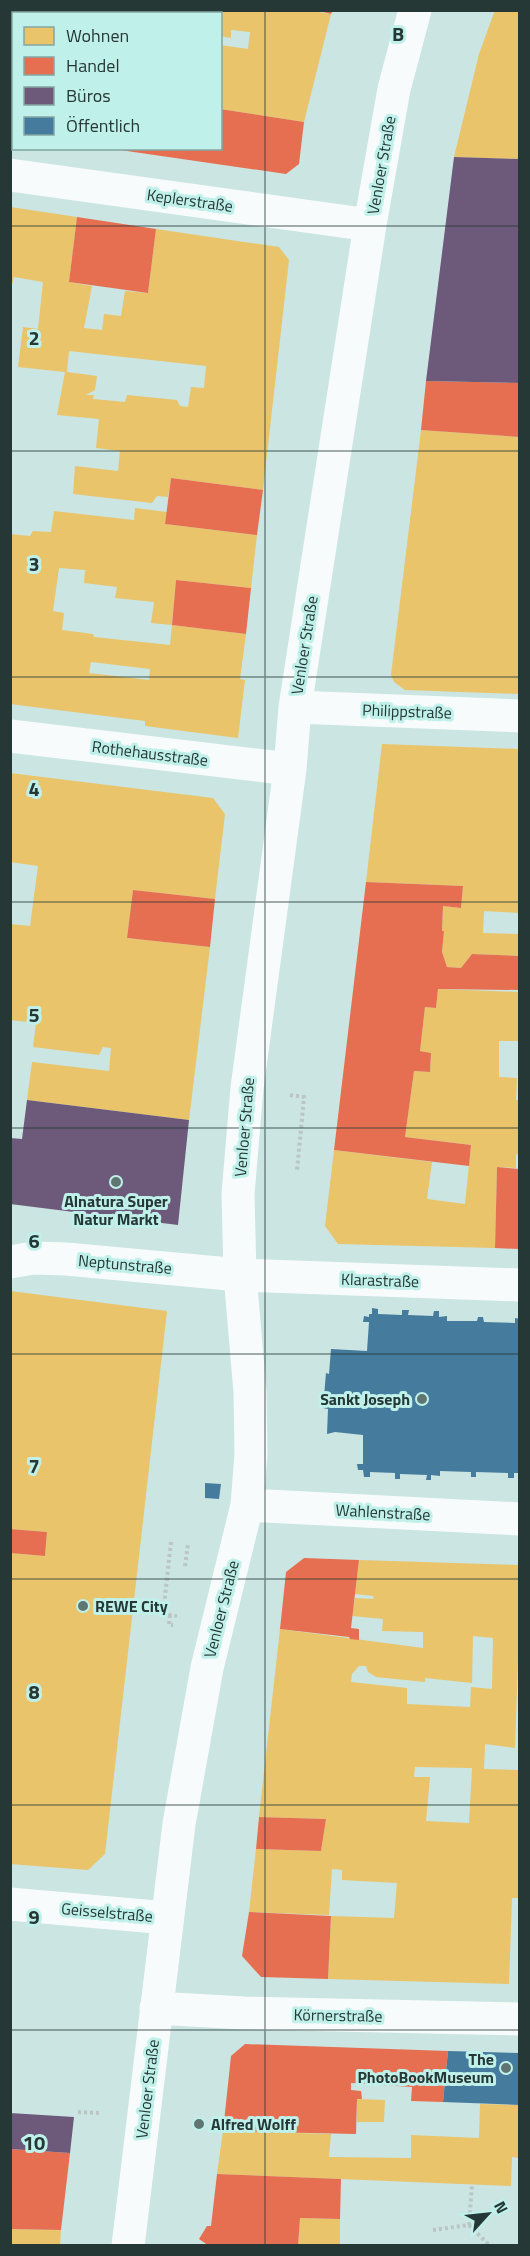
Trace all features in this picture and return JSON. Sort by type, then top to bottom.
[{"type":"street","name":"Venloer Straße","points":[[128,2246],[179,1824],[207,1668],[247,1505],[251,1454],[250,1392],[240,1275],[238,1194],[247,1088],[290,769],[295,707],[370,225],[394,89],[415,10]]},
{"type":"street","name":"Keplerstraße","points":[[10,175],[370,225]]},
{"type":"street","name":"Philippstraße","points":[[295,707],[519,716]]},
{"type":"street","name":"Rothehausstraße","points":[[10,736],[290,769]]},
{"type":"street","name":"Neptunstraße","points":[[18,1254],[240,1275]]},
{"type":"street","name":"Klarastraße","points":[[240,1275],[519,1285]]},
{"type":"street","name":"Wahlenstraße","points":[[247,1505],[519,1519]]},
{"type":"street","name":"Geisselstraße","points":[[10,1904],[167,1918]]},
{"type":"street","name":"Körnerstraße","points":[[156,2008],[244,2013],[519,2019]]},
{"type":"path","points":[[288,1102],[288,1095],[304,1097],[297,1171]]},
{"type":"path","points":[[171,1542],[164,1614],[179,1616],[180,1612]]},
{"type":"path","points":[[472,2184],[469,2225],[490,2246]]},
{"type":"path","points":[[433,2230],[469,2225]]},
{"type":"building: Wohnen","points":[[10,10],[100,10],[100,12],[12,12],[10,15]]},
{"type":"building: Wohnen","points":[[121,10],[306,10],[331,14],[304,122],[222,109],[222,45],[248,49],[250,32],[231,30],[231,38],[222,36],[222,12],[121,12]]},
{"type":"building: Wohnen","points":[[495,10],[519,10],[519,159],[454,157],[479,54]]},
{"type":"building: Wohnen","points":[[10,207],[77,217],[69,282],[92,286],[84,328],[102,330],[104,314],[121,316],[125,291],[148,293],[156,229],[279,247],[289,260],[263,490],[171,478],[168,497],[157,496],[152,503],[73,494],[75,466],[118,471],[120,451],[96,448],[99,419],[57,415],[65,372],[18,367],[23,327],[38,329],[43,282],[14,277],[10,291]],"holes":[[[69,351],[206,366],[204,388],[191,387],[188,407],[180,406],[177,400],[127,395],[125,402],[93,399],[94,395],[86,395],[95,390],[97,376],[67,372]]]},
{"type":"building: Wohnen","points":[[421,430],[519,437],[519,694],[405,690],[394,682],[391,675]]},
{"type":"building: Wohnen","points":[[135,508],[167,512],[165,524],[257,535],[251,588],[176,580],[172,625],[246,634],[240,679],[245,680],[238,738],[145,726],[145,721],[10,704],[10,534],[30,536],[33,531],[51,532],[54,511],[134,520]],"holes":[[[59,568],[85,570],[84,583],[117,587],[115,598],[154,602],[151,623],[172,625],[170,645],[94,637],[93,634],[62,630],[64,613],[53,611]],[[91,662],[150,669],[149,680],[89,673]]]},
{"type":"building: Wohnen","points":[[382,744],[519,749],[519,913],[484,911],[483,933],[519,934],[519,956],[472,954],[461,968],[447,967],[442,952],[443,906],[461,908],[463,886],[366,882]]},
{"type":"building: Wohnen","points":[[10,773],[213,798],[225,814],[215,899],[133,890],[127,938],[210,947],[189,1120],[27,1100],[32,1062],[109,1071],[111,1048],[103,1047],[99,1055],[33,1047],[36,1023],[10,1020],[10,924],[30,926],[38,866],[10,862]]},
{"type":"building: Wohnen","points":[[438,989],[519,992],[519,1041],[499,1041],[499,1077],[517,1078],[519,1153],[516,1155],[516,1168],[497,1167],[495,1248],[338,1244],[325,1226],[334,1150],[432,1162],[427,1199],[465,1204],[471,1145],[405,1137],[414,1071],[430,1072],[431,1053],[420,1051],[425,1007],[436,1008]]},
{"type":"building: Wohnen","points":[[10,1291],[167,1311],[105,1854],[88,1870],[10,1864],[10,1553],[45,1556],[47,1532],[10,1529]]},
{"type":"building: Wohnen","points":[[359,1560],[519,1565],[515,1748],[485,1744],[484,1769],[519,1770],[519,1898],[512,1898],[509,1984],[328,1979],[331,1916],[394,1918],[397,1883],[342,1880],[342,1870],[332,1869],[329,1915],[249,1912],[256,1849],[321,1851],[326,1819],[259,1817],[280,1629],[423,1648],[423,1632],[382,1631],[383,1619],[352,1616],[355,1598],[374,1599],[373,1596],[355,1594]],"holes":[[[473,1636],[493,1638],[492,1689],[471,1687],[470,1707],[407,1704],[407,1688],[351,1682],[352,1674],[359,1666],[366,1666],[368,1672],[376,1677],[425,1682],[425,1678],[472,1683]],[[415,1767],[472,1768],[469,1823],[426,1821],[430,1777],[414,1777]]]},
{"type":"building: Wohnen","points":[[357,2099],[385,2100],[384,2122],[357,2122]]},
{"type":"building: Wohnen","points":[[480,2104],[519,2105],[519,2158],[512,2157],[511,2186],[217,2174],[223,2131],[331,2134],[329,2157],[411,2158],[411,2135],[479,2138]]},
{"type":"building: Wohnen","points":[[300,2218],[340,2219],[340,2246],[298,2246]]},
{"type":"building: Wohnen","points":[[10,2229],[61,2230],[60,2246],[10,2246]]},
{"type":"building: Handel","points":[[315,10],[333,10],[331,14]]},
{"type":"building: Handel","points":[[10,15],[12,15],[12,134],[10,133]]},
{"type":"building: Handel","points":[[222,109],[304,122],[299,164],[286,174],[120,150],[222,150]]},
{"type":"building: Handel","points":[[77,217],[156,229],[148,293],[69,282]]},
{"type":"building: Handel","points":[[426,381],[519,383],[519,437],[421,430]]},
{"type":"building: Handel","points":[[171,478],[263,490],[257,535],[165,524]]},
{"type":"building: Handel","points":[[176,580],[251,588],[246,634],[172,625]]},
{"type":"building: Handel","points":[[366,882],[463,886],[461,908],[443,906],[442,952],[447,967],[461,968],[472,954],[519,956],[519,990],[438,989],[436,1008],[425,1007],[420,1051],[431,1053],[430,1072],[414,1071],[405,1137],[471,1145],[469,1166],[334,1150]]},
{"type":"building: Handel","points":[[133,890],[215,899],[210,947],[127,938]]},
{"type":"building: Handel","points":[[497,1167],[519,1169],[519,1249],[495,1248]]},
{"type":"building: Handel","points":[[10,1529],[47,1532],[45,1556],[10,1553]]},
{"type":"building: Handel","points":[[304,1558],[359,1560],[351,1628],[359,1629],[359,1640],[280,1629],[286,1572]]},
{"type":"building: Handel","points":[[259,1817],[326,1819],[321,1851],[256,1849]]},
{"type":"building: Handel","points":[[249,1912],[331,1916],[328,1979],[261,1977],[242,1956]]},
{"type":"building: Handel","points":[[245,2044],[448,2051],[443,2102],[411,2101],[412,2087],[351,2083],[351,2090],[361,2091],[362,2099],[357,2099],[356,2134],[223,2131],[231,2056]]},
{"type":"building: Handel","points":[[10,2149],[70,2153],[61,2230],[10,2229]]},
{"type":"building: Handel","points":[[217,2174],[341,2179],[340,2219],[300,2218],[298,2246],[209,2246],[199,2239],[207,2226],[211,2226]]},
{"type":"building: Büros","points":[[454,157],[520,159],[520,383],[426,381]]},
{"type":"building: Büros","points":[[27,1100],[189,1120],[178,1225],[10,1204],[10,1138],[22,1139]]},
{"type":"building: Büros","points":[[10,2113],[74,2117],[70,2153],[10,2149]]},
{"type":"building: Öffentlich","name":"Sankt Joseph","points":[[372,1308],[378,1309],[378,1314],[402,1315],[402,1310],[409,1310],[408,1315],[433,1316],[434,1311],[439,1311],[439,1317],[447,1316],[447,1321],[477,1321],[478,1317],[483,1317],[484,1322],[515,1323],[515,1318],[520,1319],[520,1473],[514,1473],[514,1478],[508,1478],[508,1473],[476,1472],[476,1477],[471,1477],[471,1472],[440,1471],[440,1476],[431,1475],[431,1480],[426,1480],[427,1475],[400,1474],[400,1479],[395,1479],[395,1473],[370,1472],[370,1477],[364,1477],[363,1470],[358,1470],[357,1464],[363,1464],[363,1435],[335,1432],[327,1434],[328,1409],[323,1408],[331,1349],[367,1351],[369,1322],[363,1322],[364,1316],[369,1317],[369,1314],[372,1314]]},
{"type":"building: Öffentlich","points":[[205,1483],[221,1484],[219,1499],[205,1498]]},
{"type":"building: Öffentlich","points":[[448,2051],[520,2053],[520,2105],[443,2102]]},
{"type":"place","name":"Alnatura Super Natur Markt","points":[[116,1182]]},
{"type":"place","name":"Sankt Joseph","points":[[422,1399]]},
{"type":"place","name":"REWE City","points":[[83,1606]]},
{"type":"place","name":"The PhotoBookMuseum","points":[[506,2068]]},
{"type":"place","name":"Alfred Wolff","points":[[199,2124]]}]
